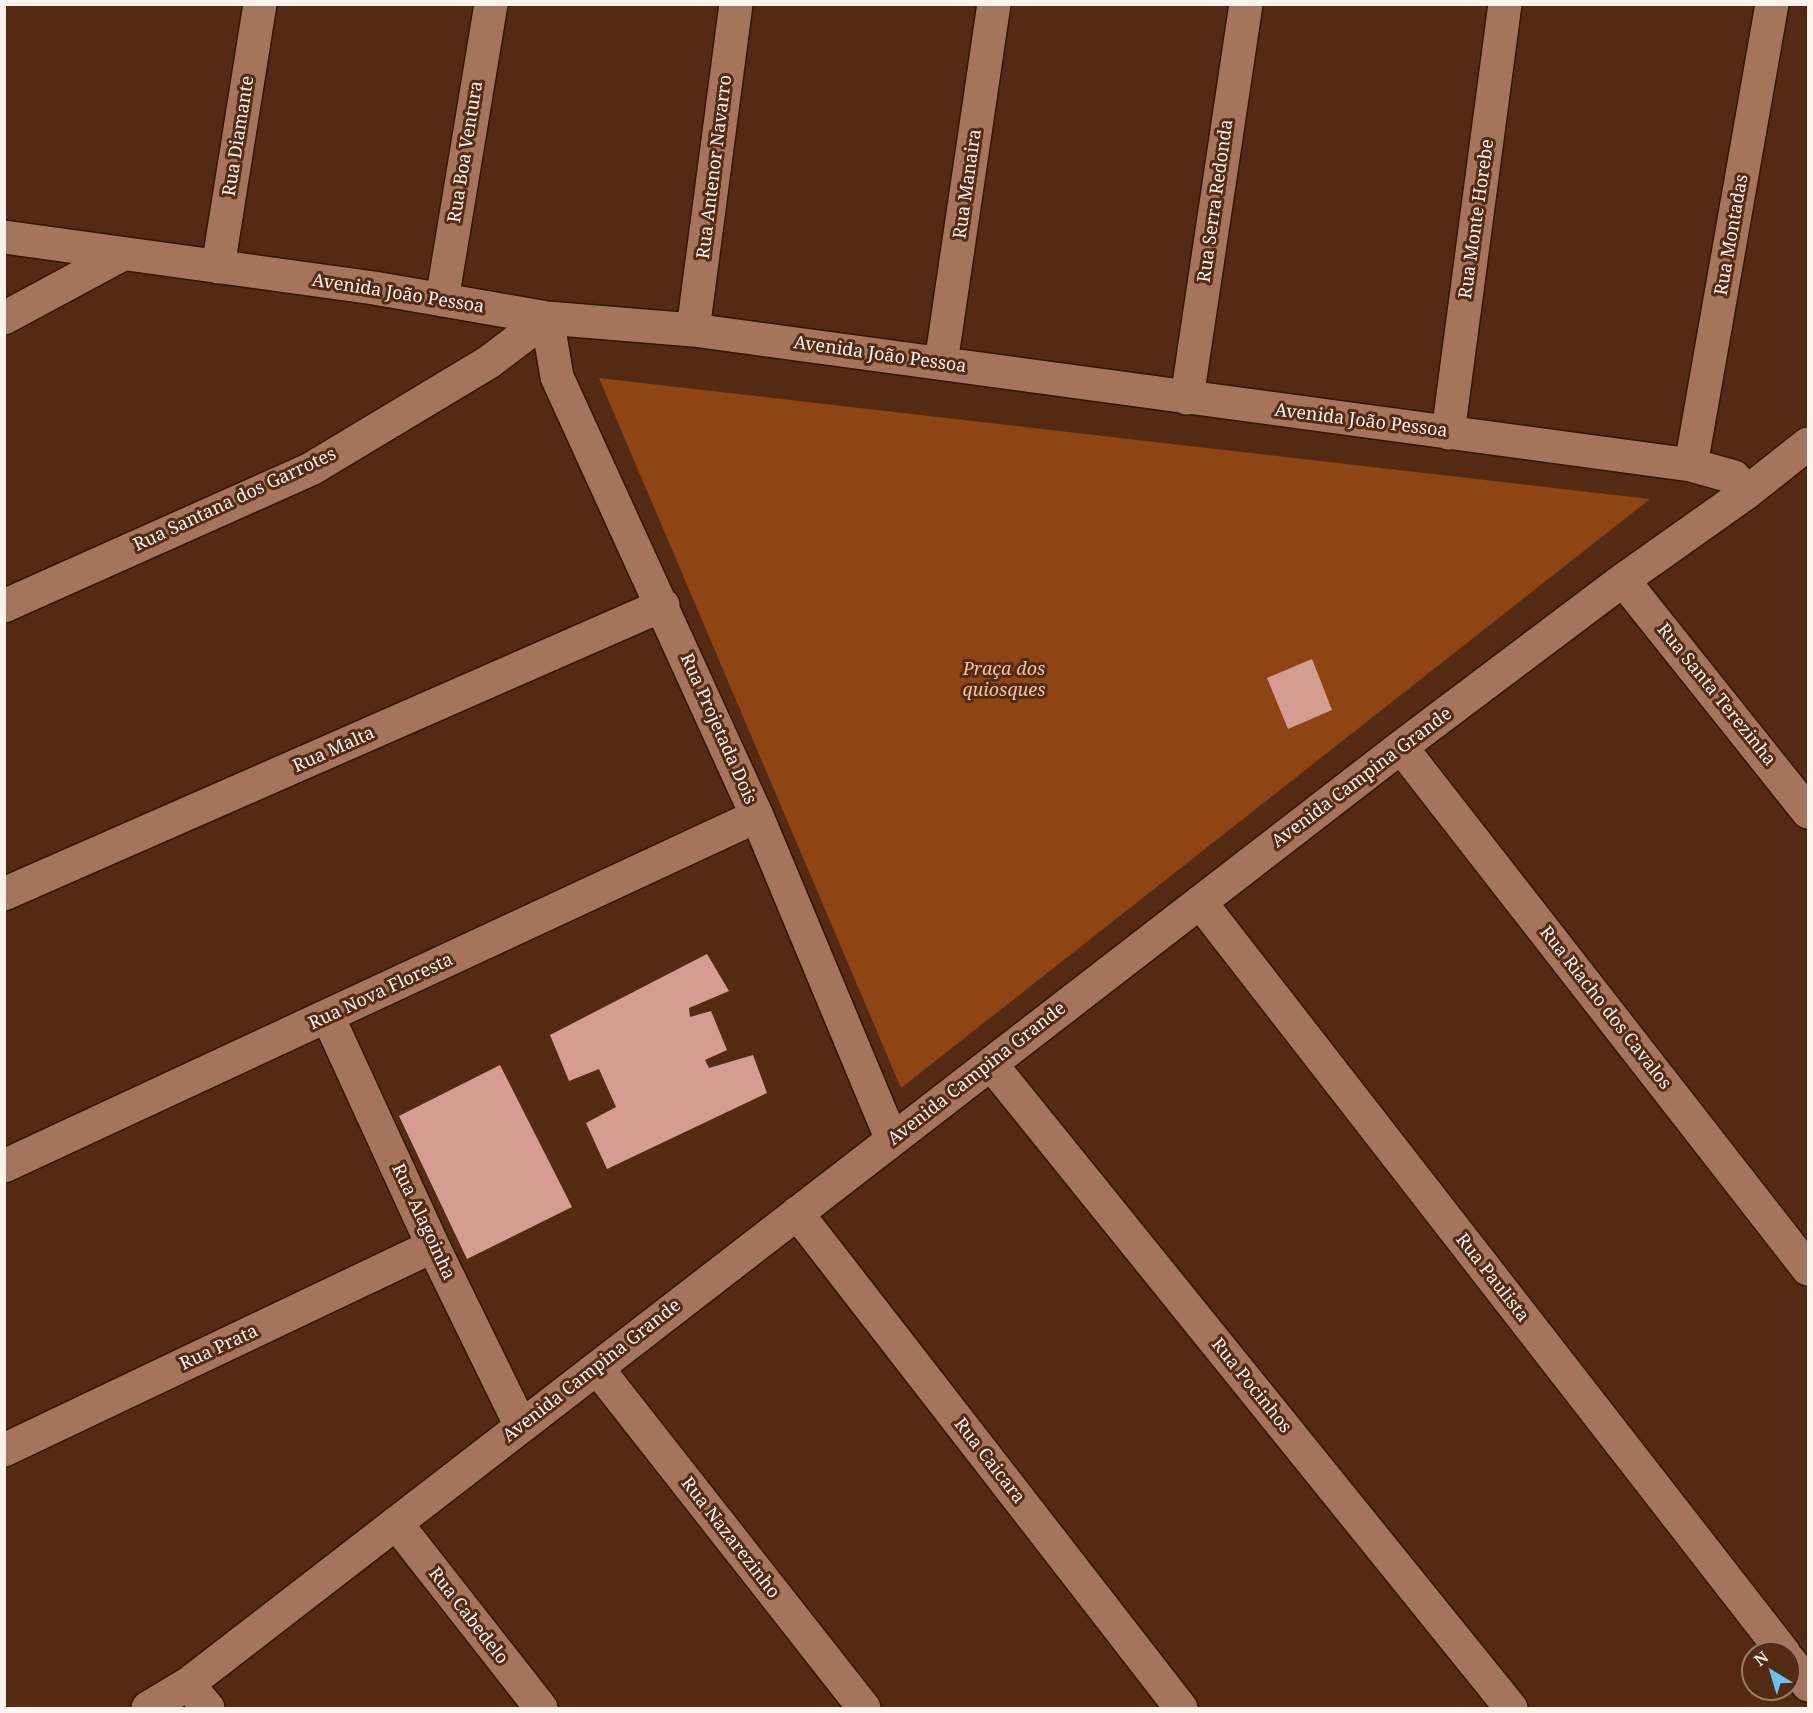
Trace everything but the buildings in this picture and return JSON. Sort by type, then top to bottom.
[{"type":"street","name":"Rua Diamante","points":[[218,267],[260,4]]},
{"type":"street","name":"Rua Boa Ventura","points":[[442,300],[491,4]]},
{"type":"street","name":"Rua Antenor Navarro","points":[[693,330],[736,4]]},
{"type":"street","name":"Rua Manaira","points":[[941,363],[994,4]]},
{"type":"street","name":"Rua Serra Redonda","points":[[1187,398],[1246,4]]},
{"type":"street","name":"Rua Monte Horebe","points":[[1448,433],[1505,4]]},
{"type":"street","name":"Rua Montadas","points":[[1691,465],[1772,4]]},
{"type":"street","name":"Avenida João Pessoa","points":[[4,237],[442,300],[547,318],[693,330],[1691,465],[1734,477],[1746,493]]},
{"type":"street","points":[[4,318],[123,254]]},
{"type":"street","name":"Rua Projetada Dois","points":[[547,318],[557,378],[663,605],[757,816],[892,1140]]},
{"type":"street","name":"Rua Santana dos Garrotes","points":[[4,606],[311,469],[489,362],[547,318]]},
{"type":"street","name":"Avenida Campina Grande","points":[[148,1708],[198,1696],[396,1523],[1401,747],[1809,444]]},
{"type":"street","name":"Rua Santa Terezinha","points":[[1623,580],[1804,797]]},
{"type":"street","name":"Rua Malta","points":[[4,894],[663,605]]},
{"type":"street","name":"Rua Riacho dos Cavalos","points":[[1401,747],[1809,1269]]},
{"type":"street","name":"Rua Nova Floresta","points":[[4,1166],[757,816]]},
{"type":"street","name":"Rua Paulista","points":[[1200,902],[1775,1641]]},
{"type":"street","name":"Rua Alagoinha","points":[[328,1017],[432,1246],[521,1426]]},
{"type":"street","name":"Rua Pocinhos","points":[[991,1064],[1511,1708]]},
{"type":"street","name":"Rua Caicara","points":[[797,1213],[1181,1708]]},
{"type":"street","name":"Rua Prata","points":[[4,1450],[432,1246]]},
{"type":"street","name":"Rua Nazarezinho","points":[[597,1368],[864,1708]]},
{"type":"street","name":"Rua Cabedelo","points":[[396,1523],[541,1708]]},
{"type":"green space","name":"Praça dos quiosques","points":[[599,378],[1650,499],[901,1088]]}]
